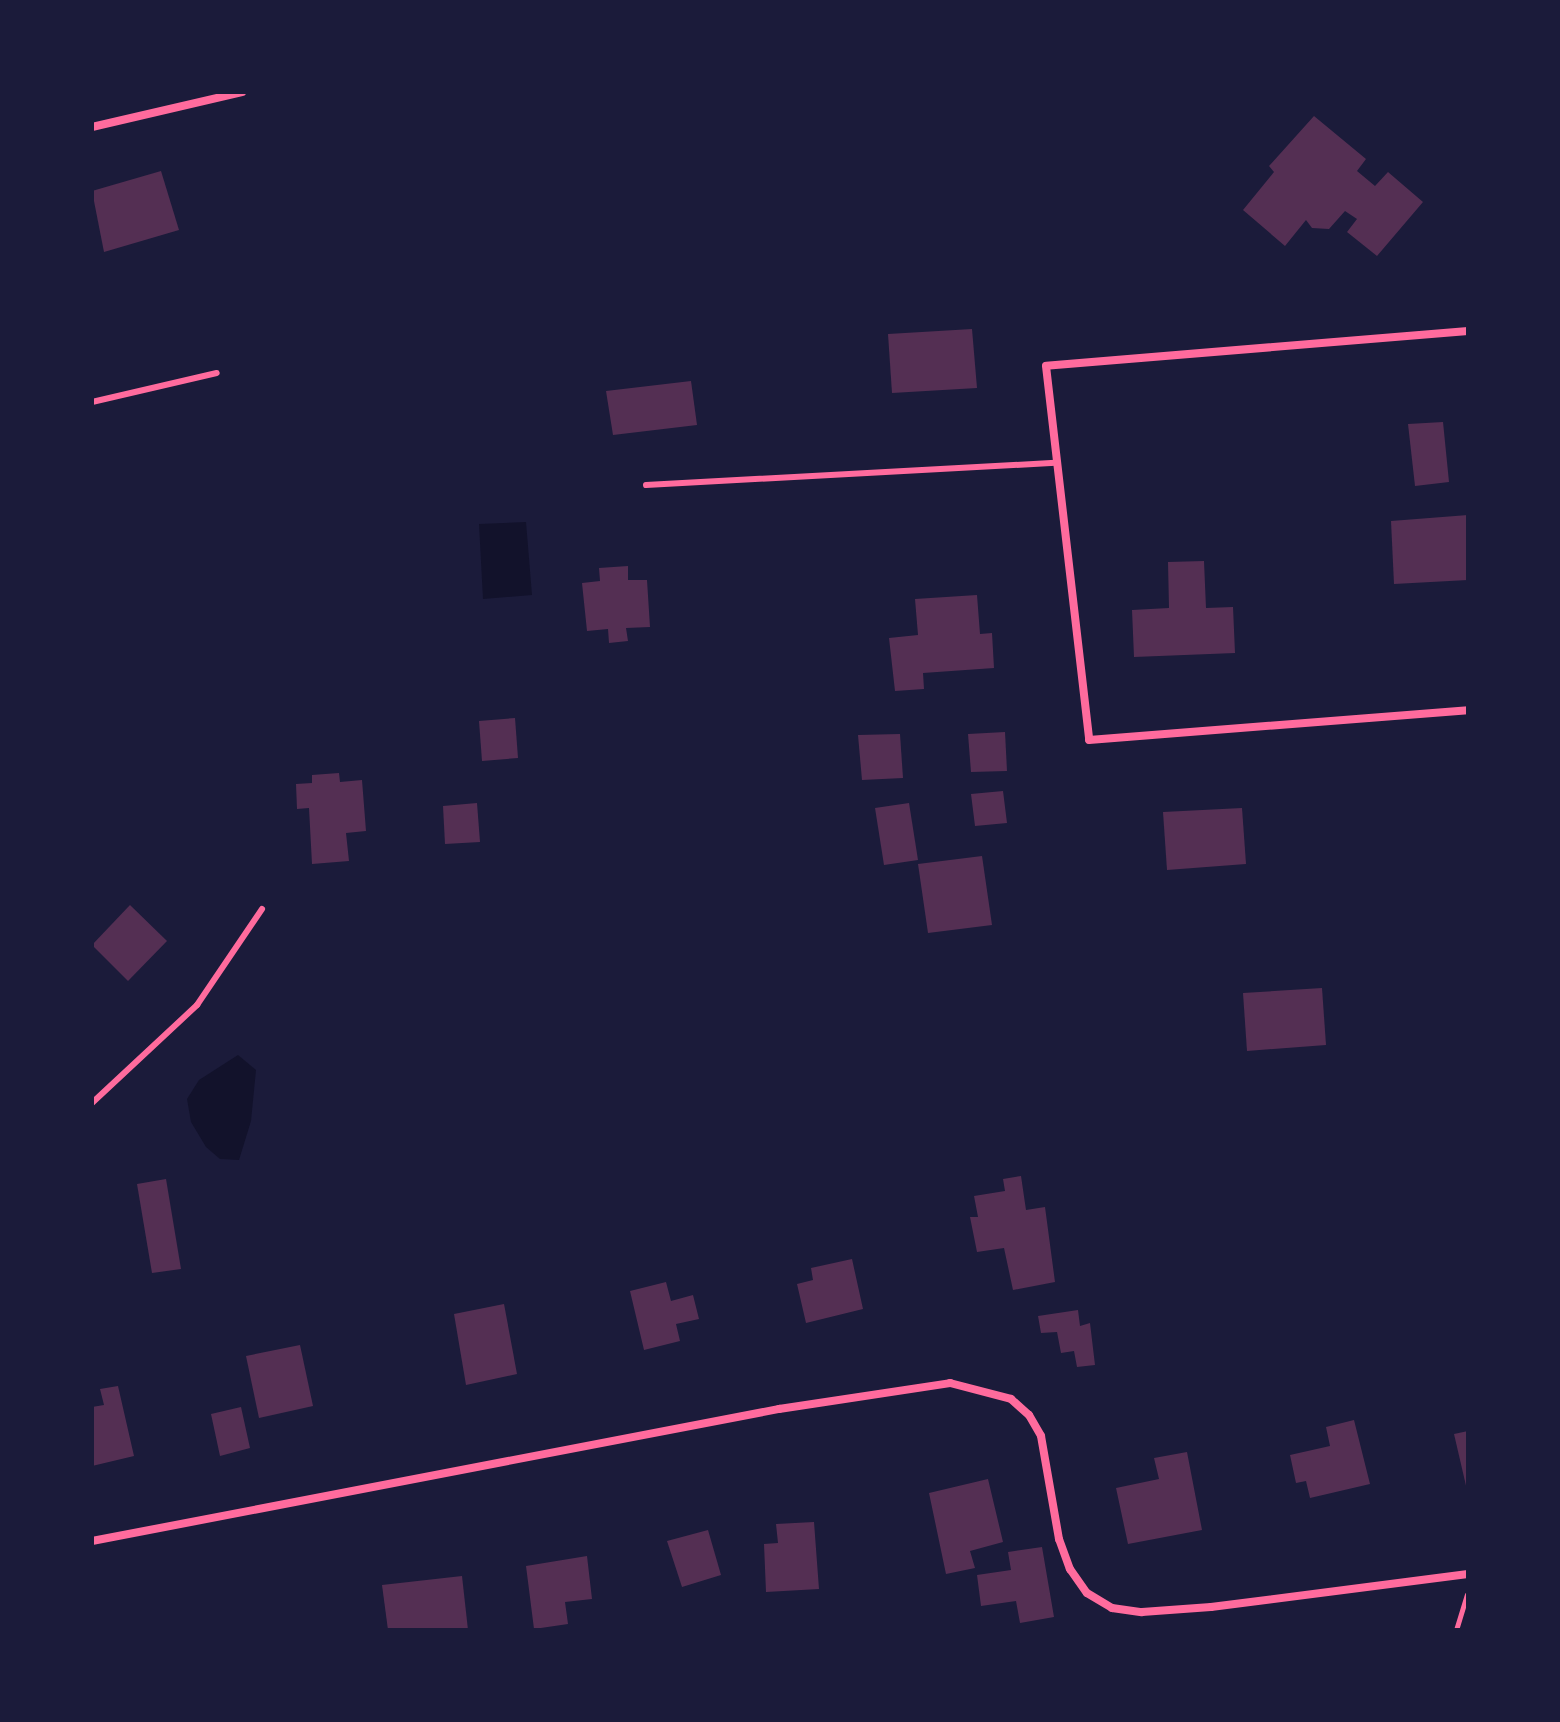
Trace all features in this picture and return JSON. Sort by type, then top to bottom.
[{"type":"street","points":[[92,127],[242,92]]},
{"type":"street","points":[[1468,331],[1046,366],[1089,740],[1468,710]]},
{"type":"street","points":[[92,1541],[779,1409],[950,1383],[1011,1399],[1029,1415],[1041,1436],[1059,1539],[1070,1569],[1087,1593],[1112,1608],[1142,1612],[1211,1607],[1468,1574]]},
{"type":"lane","points":[[92,402],[217,373]]},
{"type":"lane","points":[[646,485],[1055,463]]},
{"type":"lane","points":[[92,1103],[197,1005],[262,909]]},
{"type":"path","points":[[1456,1630],[1468,1590]]},
{"type":"shaded area","points":[[526,522],[532,595],[483,599],[479,524]]},
{"type":"shaded area","points":[[238,1055],[256,1070],[251,1121],[239,1160],[220,1159],[206,1147],[191,1122],[187,1099],[199,1080]]},
{"type":"building","points":[[1314,116],[1366,159],[1357,171],[1375,186],[1388,172],[1423,202],[1377,256],[1347,232],[1357,219],[1345,211],[1329,229],[1312,228],[1306,220],[1285,246],[1243,210],[1274,172],[1269,166]]},
{"type":"building","points":[[161,171],[179,230],[104,252],[92,191]]},
{"type":"building","points":[[972,329],[977,388],[892,393],[888,334]]},
{"type":"building","points":[[691,381],[697,425],[613,435],[606,391]]},
{"type":"building","points":[[1443,422],[1449,482],[1415,486],[1408,424]]},
{"type":"building","points":[[1468,515],[1468,580],[1394,584],[1391,521]]},
{"type":"building","points":[[1204,561],[1206,608],[1233,607],[1235,653],[1134,657],[1132,610],[1169,608],[1168,562]]},
{"type":"building","points":[[628,566],[628,580],[647,580],[650,627],[626,628],[628,641],[609,643],[608,629],[587,631],[582,583],[600,581],[599,568]]},
{"type":"building","points":[[977,595],[980,634],[992,633],[994,668],[923,673],[924,689],[895,691],[889,638],[918,635],[915,599]]},
{"type":"building","points":[[515,718],[518,758],[482,761],[479,721]]},
{"type":"building","points":[[1005,732],[1007,771],[971,772],[968,734]]},
{"type":"building","points":[[900,734],[903,778],[862,780],[858,735]]},
{"type":"building","points":[[339,773],[340,782],[362,780],[366,831],[346,833],[349,861],[312,864],[309,808],[297,809],[296,784],[312,783],[312,775]]},
{"type":"building","points":[[1003,791],[1007,823],[975,826],[971,794]]},
{"type":"building","points":[[477,803],[480,842],[445,844],[443,806]]},
{"type":"building","points":[[909,803],[918,860],[884,865],[875,808]]},
{"type":"building","points":[[1242,808],[1246,864],[1167,870],[1163,812]]},
{"type":"building","points":[[982,856],[992,925],[928,933],[918,864]]},
{"type":"building","points":[[130,905],[167,941],[128,981],[92,945]]},
{"type":"building","points":[[1322,988],[1326,1045],[1247,1051],[1243,993]]},
{"type":"building","points":[[1021,1176],[1026,1210],[1045,1207],[1055,1282],[1013,1290],[1004,1248],[977,1252],[970,1217],[978,1217],[974,1196],[1005,1191],[1003,1179]]},
{"type":"building","points":[[166,1179],[181,1269],[152,1273],[137,1184]]},
{"type":"building","points":[[852,1259],[863,1309],[806,1323],[797,1284],[813,1280],[811,1268]]},
{"type":"building","points":[[666,1282],[671,1301],[693,1295],[699,1319],[676,1324],[680,1341],[644,1350],[630,1291]]},
{"type":"building","points":[[504,1304],[517,1374],[466,1385],[454,1314]]},
{"type":"building","points":[[1078,1310],[1080,1326],[1090,1323],[1095,1365],[1077,1367],[1074,1351],[1061,1353],[1057,1332],[1041,1333],[1038,1316]]},
{"type":"building","points":[[300,1345],[313,1406],[259,1418],[246,1356]]},
{"type":"building","points":[[118,1386],[134,1456],[92,1466],[92,1407],[104,1405],[100,1389]]},
{"type":"building","points":[[241,1407],[250,1448],[220,1456],[211,1414]]},
{"type":"building","points":[[1354,1420],[1370,1484],[1310,1498],[1306,1481],[1296,1483],[1290,1455],[1330,1446],[1326,1427]]},
{"type":"building","points":[[1468,1431],[1468,1489],[1467,1490],[1454,1434]]},
{"type":"building","points":[[1187,1452],[1202,1530],[1128,1544],[1116,1488],[1159,1479],[1154,1458]]},
{"type":"building","points":[[988,1479],[1003,1542],[970,1551],[975,1568],[946,1574],[929,1493]]},
{"type":"building","points":[[814,1522],[819,1589],[766,1592],[764,1544],[778,1543],[776,1524]]},
{"type":"building","points":[[708,1530],[721,1575],[682,1587],[667,1541]]},
{"type":"building","points":[[1042,1547],[1054,1617],[1020,1623],[1016,1601],[981,1606],[977,1575],[1011,1570],[1008,1552]]},
{"type":"building","points":[[587,1556],[592,1599],[565,1602],[568,1624],[534,1629],[526,1566]]},
{"type":"building","points":[[462,1576],[468,1630],[388,1630],[382,1585]]}]
